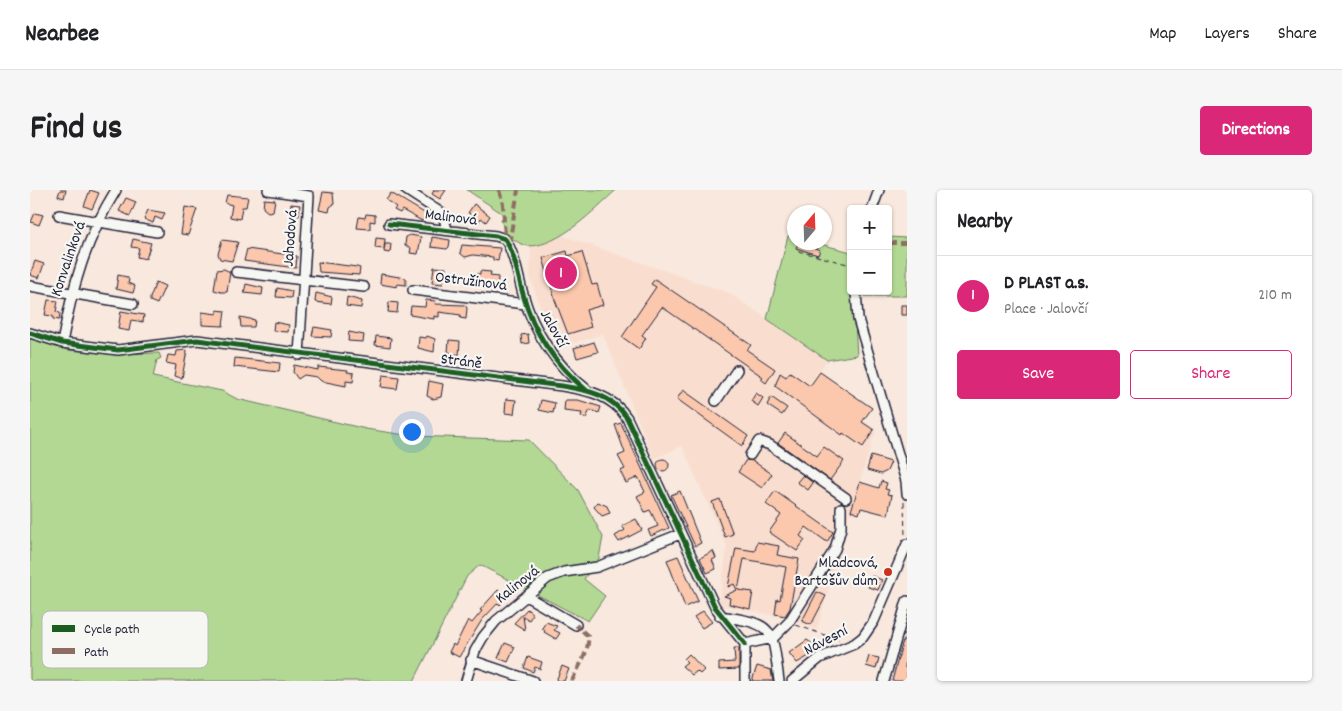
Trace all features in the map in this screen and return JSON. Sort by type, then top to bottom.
[{"type":"street","name":"Konvalinková","points":[[62,342],[72,293],[98,222],[116,190]]},
{"type":"street","name":"Jahodová","points":[[268,190],[310,193],[299,355]]},
{"type":"street","name":"Malinová","points":[[406,190],[443,214],[447,230]]},
{"type":"street","points":[[873,205],[879,190]]},
{"type":"street","points":[[59,215],[157,232]]},
{"type":"street","name":"Malinová","points":[[389,224],[496,236],[507,242]]},
{"type":"street","name":"Jalovčí","points":[[507,242],[525,304],[550,353],[573,379],[586,390]]},
{"type":"street","name":"Jahodová","points":[[236,272],[303,282],[364,287]]},
{"type":"street","points":[[30,286],[133,304]]},
{"type":"street","name":"Ostružinová","points":[[413,290],[525,304]]},
{"type":"street","points":[[856,295],[858,319],[906,482],[905,496]]},
{"type":"street","name":"Stráně","points":[[30,333],[62,342],[132,350],[170,342],[197,340],[299,355],[586,390],[616,404],[628,418],[680,534],[720,616],[745,644]]},
{"type":"street","points":[[716,401],[737,370]]},
{"type":"street","points":[[750,455],[759,441],[770,445],[846,498]]},
{"type":"street","points":[[745,681],[745,644],[773,638],[789,622],[835,549],[841,528],[841,508]]},
{"type":"street","name":"Kalinová","points":[[466,681],[471,660],[483,636],[496,621],[548,578],[564,572],[597,567],[680,534]]},
{"type":"street","name":"Návesní","points":[[792,681],[820,658],[854,644],[864,637],[874,621],[906,541]]},
{"type":"street","points":[[526,596],[576,625]]},
{"type":"street","points":[[884,681],[907,601]]},
{"type":"street","points":[[720,616],[754,621],[762,625],[773,638],[779,681]]},
{"type":"street","points":[[471,660],[533,681]]},
{"type":"path","points":[[798,251],[847,264]]},
{"type":"path","points":[[905,496],[906,541]]},
{"type":"path","points":[[789,622],[841,641]]},
{"type":"shaded area","points":[[561,235],[729,293],[827,360],[811,383],[876,430],[850,512],[817,630],[786,618],[719,604],[727,547],[682,446],[654,459],[603,334],[561,347],[545,321],[530,276],[531,246]]},
{"type":"green space","points":[[467,190],[616,190],[565,233],[541,244],[526,246],[505,234],[501,219],[506,216]]},
{"type":"green space","points":[[892,237],[907,238],[907,296],[864,296],[892,295]]},
{"type":"green space","points":[[787,240],[787,250],[832,250],[832,247],[847,251],[847,295],[853,295],[857,355],[827,360],[767,319]]},
{"type":"green space","points":[[30,338],[68,350],[119,354],[159,353],[161,358],[157,360],[153,377],[222,391],[237,399],[366,429],[412,436],[529,440],[578,490],[603,537],[599,558],[584,579],[605,596],[588,621],[480,565],[467,576],[414,681],[30,681]]},
{"type":"building","points":[[60,190],[66,190],[64,198],[58,196]]},
{"type":"building","points":[[90,190],[99,193],[92,209],[84,206]]},
{"type":"building","points":[[434,190],[446,190],[440,199],[432,194]]},
{"type":"building","points":[[323,192],[333,193],[334,204],[330,207],[329,212],[319,210]]},
{"type":"building","points":[[391,193],[426,214],[422,221],[402,210],[400,213],[394,210],[396,207],[386,200]]},
{"type":"building","points":[[227,195],[248,197],[246,207],[242,207],[240,219],[230,217],[232,205],[225,203]]},
{"type":"building","points":[[126,198],[136,202],[130,216],[119,211]]},
{"type":"building","points":[[264,199],[275,200],[273,211],[268,212],[263,208]]},
{"type":"building","points":[[291,204],[300,205],[299,216],[289,215]]},
{"type":"building","points":[[474,204],[490,216],[486,222],[481,218],[478,223],[469,217],[470,214],[468,213]]},
{"type":"building","points":[[185,207],[197,209],[188,235],[181,234]]},
{"type":"building","points":[[148,210],[165,213],[162,220],[155,217],[153,223],[144,219]]},
{"type":"building","points":[[35,213],[43,215],[39,225],[31,222]]},
{"type":"building","points":[[366,214],[375,215],[375,222],[370,221],[370,229],[357,228],[359,217],[365,218]]},
{"type":"building","points":[[410,235],[421,237],[418,254],[410,253],[411,248],[405,245],[406,237]]},
{"type":"building","points":[[432,237],[450,240],[449,247],[447,249],[431,247]]},
{"type":"building","points":[[376,238],[385,239],[384,249],[375,248]]},
{"type":"building","points":[[133,239],[151,243],[146,259],[137,257],[139,248],[131,247]]},
{"type":"building","points":[[222,240],[238,242],[232,261],[220,259],[218,254]]},
{"type":"building","points":[[385,244],[391,244],[390,253],[384,252]]},
{"type":"building","points":[[462,245],[500,248],[498,261],[493,260],[493,257],[473,255],[465,257],[460,253]]},
{"type":"building","points":[[247,249],[297,256],[296,268],[244,261]]},
{"type":"building","points":[[802,250],[820,250],[818,255]]},
{"type":"building","points":[[567,251],[568,256],[582,252],[592,285],[597,284],[603,305],[586,310],[591,327],[568,334],[555,300],[543,258]]},
{"type":"building","points":[[35,261],[44,264],[39,278],[30,275]]},
{"type":"building","points":[[318,262],[357,267],[360,268],[359,275],[319,272]]},
{"type":"building","points":[[434,267],[446,268],[443,284],[432,283]]},
{"type":"building","points":[[224,269],[230,272],[227,292],[214,290],[217,270]]},
{"type":"building","points":[[480,271],[491,272],[490,276],[498,277],[497,290],[488,289],[489,286],[478,285],[477,274],[480,274]]},
{"type":"building","points":[[381,274],[406,278],[406,285],[397,284],[397,287],[380,284]]},
{"type":"building","points":[[118,275],[127,277],[128,283],[135,286],[133,293],[116,289]]},
{"type":"building","points":[[655,279],[751,345],[747,350],[775,369],[766,383],[761,379],[763,377],[662,307],[642,335],[646,338],[639,349],[622,337],[656,287],[651,284]]},
{"type":"building","points":[[156,282],[165,286],[157,304],[150,301]]},
{"type":"building","points":[[246,284],[263,288],[262,295],[244,293]]},
{"type":"building","points":[[277,288],[292,291],[291,298],[276,297]]},
{"type":"building","points":[[316,293],[332,297],[331,304],[315,302]]},
{"type":"building","points":[[347,297],[362,301],[361,308],[346,306]]},
{"type":"building","points":[[48,300],[58,301],[56,312],[60,313],[59,320],[53,319],[53,316],[45,315]]},
{"type":"building","points":[[426,300],[436,301],[435,304],[465,305],[467,308],[466,319],[460,318],[461,315],[439,312],[439,317],[434,316],[434,319],[410,315],[411,306],[425,307]]},
{"type":"building","points":[[389,302],[398,303],[397,313],[388,312]]},
{"type":"building","points":[[901,305],[907,305],[907,315],[901,315]]},
{"type":"building","points":[[217,310],[225,311],[223,326],[202,325],[202,312],[217,314]]},
{"type":"building","points":[[121,311],[144,315],[143,322],[131,320],[129,331],[118,329]]},
{"type":"building","points":[[240,317],[255,320],[254,327],[241,327]]},
{"type":"building","points":[[274,322],[289,325],[288,332],[273,331]]},
{"type":"building","points":[[314,327],[332,330],[331,337],[312,336]]},
{"type":"building","points":[[349,332],[364,335],[363,342],[348,341]]},
{"type":"building","points":[[528,334],[529,343],[522,344],[521,335]]},
{"type":"building","points":[[376,336],[391,338],[390,347],[375,345]]},
{"type":"building","points":[[427,336],[435,339],[434,352],[418,348],[419,337],[426,338]]},
{"type":"building","points":[[449,340],[460,341],[459,355],[448,352]]},
{"type":"building","points":[[594,342],[598,352],[577,358],[574,348]]},
{"type":"building","points":[[187,350],[182,378],[174,376],[176,365],[166,363],[168,355],[176,356],[177,351]]},
{"type":"building","points":[[235,358],[280,363],[279,372],[234,367]]},
{"type":"building","points":[[294,365],[318,370],[318,367],[348,370],[347,372],[354,373],[353,382],[346,381],[346,386],[304,375],[298,379],[293,372]]},
{"type":"building","points":[[790,372],[810,386],[820,372],[872,408],[862,422],[874,430],[863,447],[843,433],[842,435],[775,386],[780,373],[786,377]]},
{"type":"building","points":[[383,375],[399,377],[397,389],[381,387]]},
{"type":"building","points":[[429,381],[443,384],[441,397],[433,399],[427,396]]},
{"type":"building","points":[[683,390],[748,436],[742,446],[677,399]]},
{"type":"building","points":[[756,393],[763,398],[758,406],[751,401]]},
{"type":"building","points":[[771,397],[787,408],[782,415],[767,405]]},
{"type":"building","points":[[506,399],[516,400],[514,414],[505,413]]},
{"type":"building","points":[[541,400],[555,403],[553,413],[539,410]]},
{"type":"building","points":[[565,400],[578,400],[601,407],[599,413],[590,410],[586,418],[581,416],[582,413],[564,411]]},
{"type":"building","points":[[621,423],[669,528],[651,536],[648,530],[658,526],[650,510],[645,512],[637,496],[645,492],[638,477],[626,483],[620,471],[625,469],[618,456],[625,453],[615,425]]},
{"type":"building","points":[[785,433],[817,456],[824,447],[844,461],[830,480],[778,443]]},
{"type":"building","points":[[871,456],[891,462],[887,471],[881,474],[867,470]]},
{"type":"building","points":[[663,459],[669,465],[663,471],[657,465]]},
{"type":"building","points":[[746,460],[753,461],[772,474],[762,488],[738,472]]},
{"type":"building","points":[[803,475],[813,483],[808,490],[797,482]]},
{"type":"building","points":[[881,481],[887,483],[885,489],[889,490],[887,494],[892,495],[888,515],[861,508],[859,514],[851,511],[860,482],[879,488]]},
{"type":"building","points":[[680,491],[701,543],[695,546],[671,495]]},
{"type":"building","points":[[775,491],[833,532],[827,542],[806,527],[800,536],[805,540],[797,551],[769,532],[781,515],[766,504]]},
{"type":"building","points":[[720,499],[733,534],[725,537],[712,502]]},
{"type":"building","points":[[598,502],[607,506],[610,513],[602,516],[594,507]]},
{"type":"building","points":[[636,519],[642,530],[619,542],[615,536],[625,530],[622,526]]},
{"type":"building","points":[[757,542],[779,546],[777,555],[799,559],[790,608],[785,616],[775,614],[777,599],[780,600],[786,567],[744,559],[738,590],[753,592],[750,609],[729,604],[730,598],[724,596],[737,590],[734,584],[728,587],[736,548],[755,551]]},
{"type":"building","points":[[713,551],[716,558],[712,560],[716,569],[707,573],[700,558]]},
{"type":"building","points":[[678,556],[698,601],[685,607],[667,560]]},
{"type":"building","points":[[872,576],[882,580],[878,590],[868,587]]},
{"type":"building","points":[[498,590],[507,596],[500,605],[498,603],[482,620],[459,657],[449,652],[453,644],[455,646],[468,620],[472,623],[482,611],[480,610]]},
{"type":"building","points":[[817,592],[826,596],[811,625],[802,621]]},
{"type":"building","points":[[527,609],[533,614],[529,620],[523,616],[525,630],[514,623]]},
{"type":"building","points":[[703,611],[712,622],[702,628],[694,617]]},
{"type":"building","points":[[546,622],[557,626],[554,630],[560,633],[556,639],[544,632],[545,630],[542,628]]},
{"type":"building","points":[[907,634],[905,668],[907,669],[907,681],[892,681],[902,644]]},
{"type":"building","points":[[807,640],[817,647],[809,656],[797,663],[789,653]]},
{"type":"building","points":[[505,643],[515,647],[508,662],[498,658]]},
{"type":"building","points":[[734,648],[739,648],[739,669],[719,670],[719,663],[735,662]]},
{"type":"building","points":[[689,654],[704,670],[700,674],[697,671],[692,675],[682,666],[687,662],[684,659]]},
{"type":"building","points":[[869,656],[879,658],[876,669],[866,666]]},
{"type":"building","points":[[528,657],[542,662],[540,669],[535,667],[533,672],[524,668]]},
{"type":"building","points":[[562,666],[569,669],[564,681],[556,681]]},
{"type":"building","points":[[757,666],[771,670],[773,681],[752,681]]},
{"type":"marked path","points":[[499,190],[503,204],[505,239]]},
{"type":"marked path","points":[[507,242],[510,239],[518,190]]},
{"type":"marked path","points":[[892,243],[907,243]]},
{"type":"marked path","points":[[572,681],[588,642],[588,636],[576,625]]},
{"type":"cycle path","points":[[389,224],[496,236],[505,239],[514,259],[527,308],[539,334],[565,370],[586,390]]},
{"type":"cycle path","points":[[30,333],[62,343],[118,350],[197,340],[562,386],[581,389],[599,395],[614,404],[627,418],[715,607],[745,644]]},
{"type":"place","name":"D PLAST a.s.","points":[[561,273]]},
{"type":"place","name":"Mladcová, Bartošův dům","points":[[888,572]]}]
